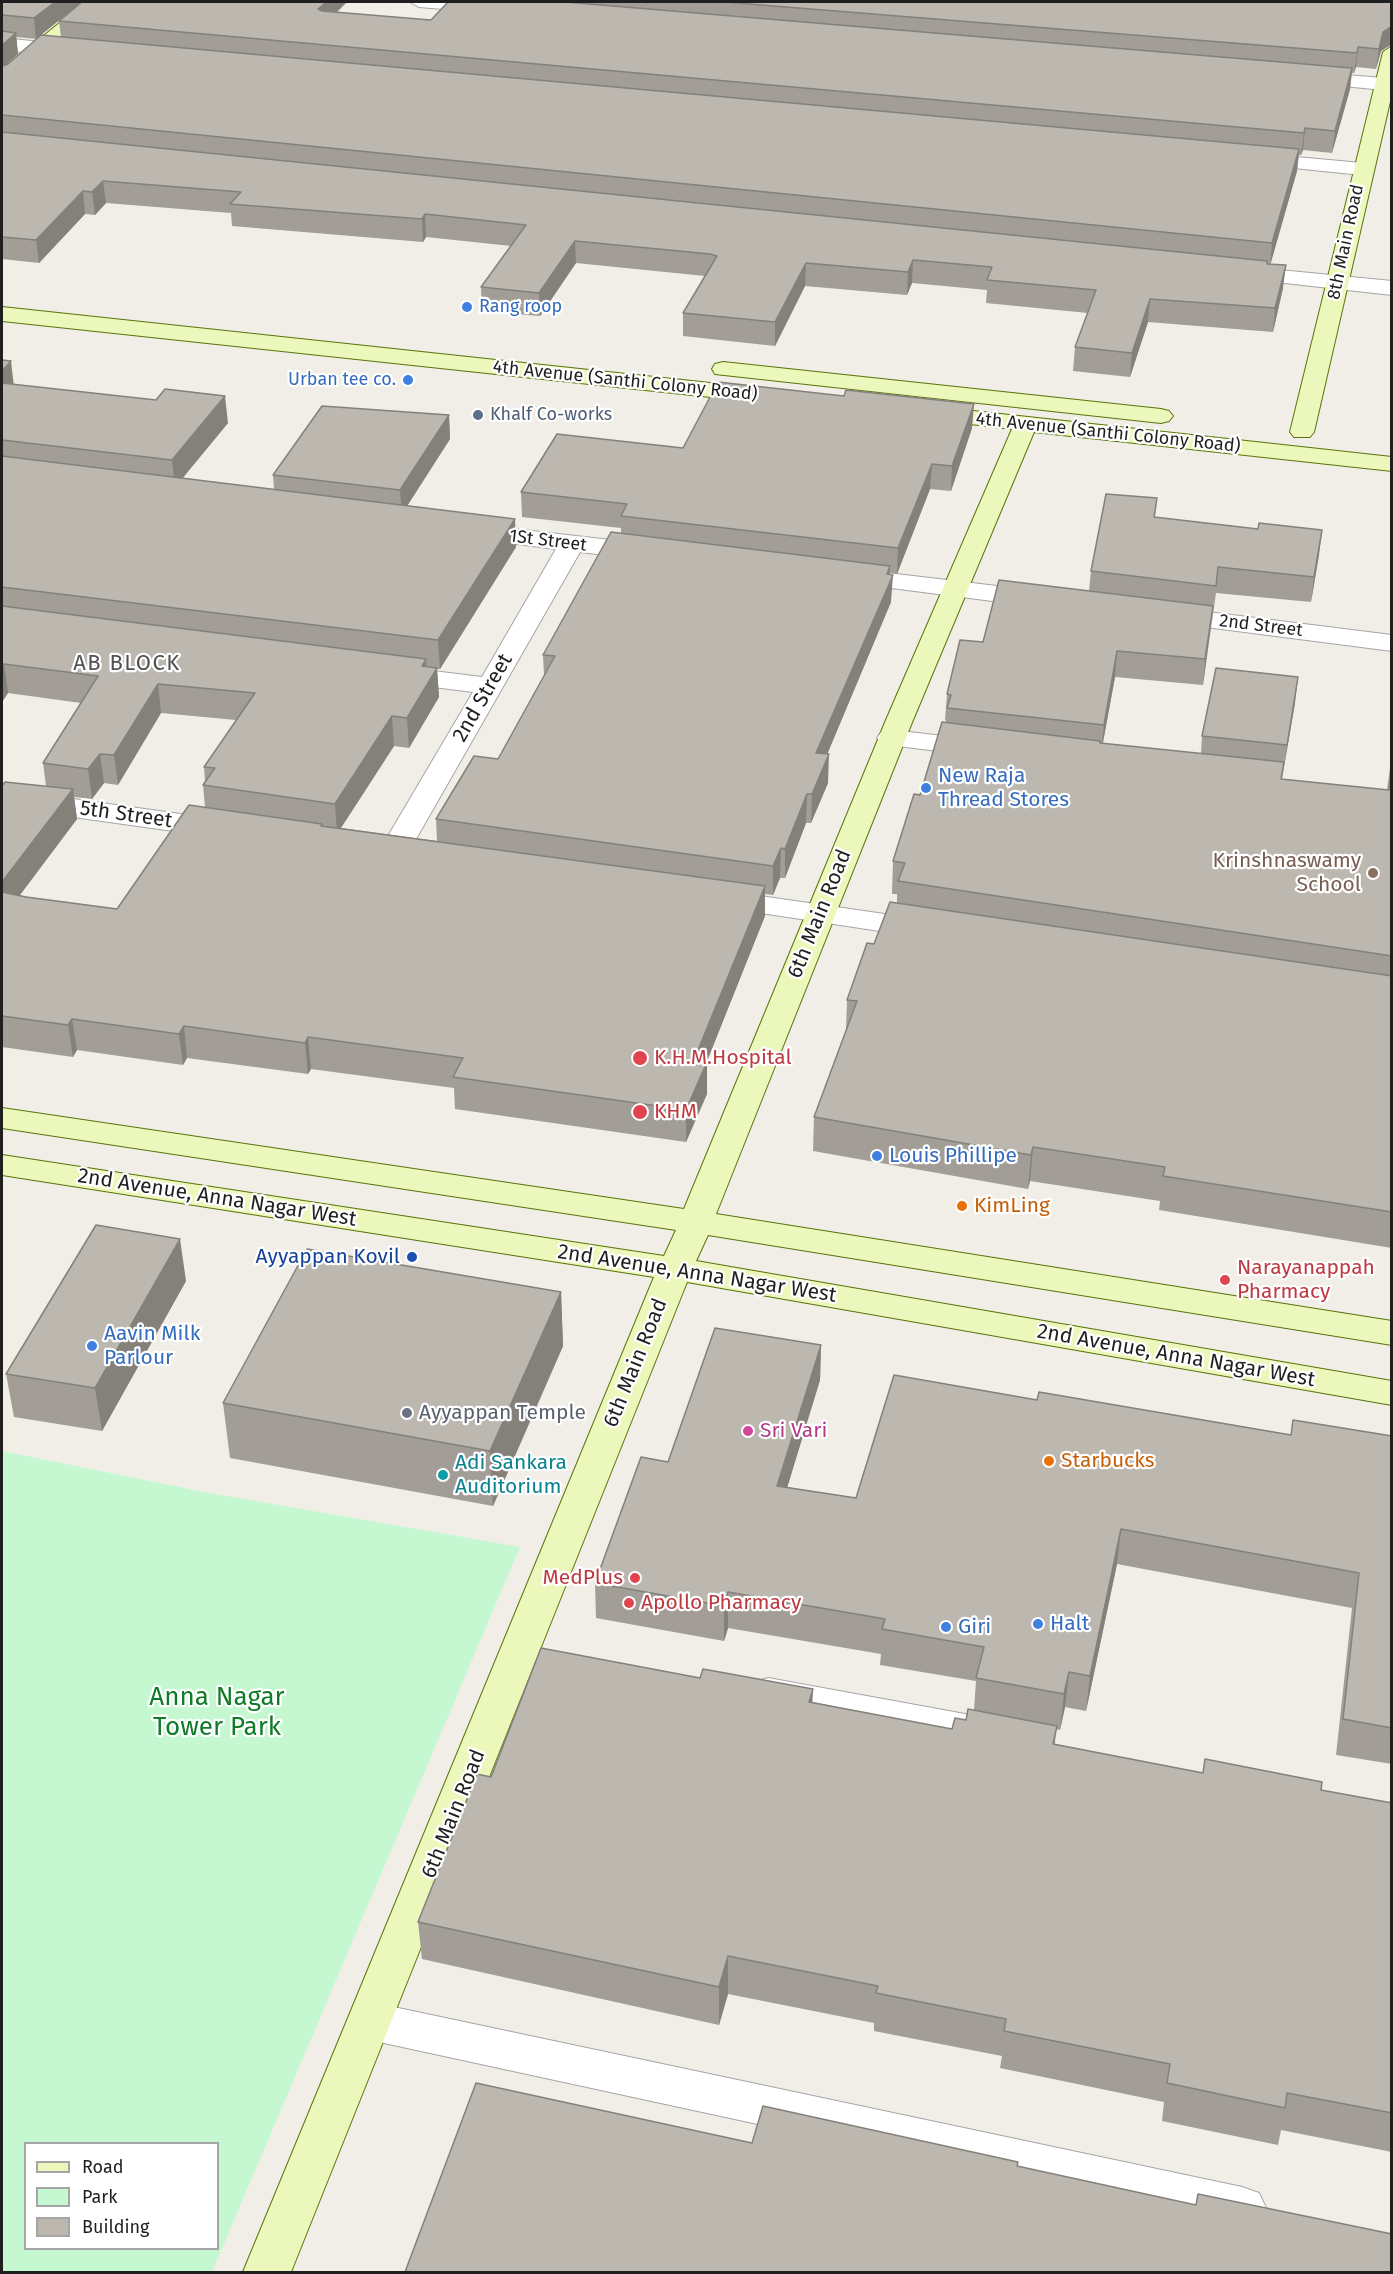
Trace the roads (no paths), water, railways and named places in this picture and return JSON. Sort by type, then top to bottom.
[{"type":"street","points":[[2,79],[95,2]]},
{"type":"street","points":[[419,2],[506,9]]},
{"type":"street","points":[[2,44],[86,52]]},
{"type":"street","name":"8th Main Road","points":[[1302,432],[1362,169],[1391,55]]},
{"type":"street","points":[[1289,76],[1384,84]]},
{"type":"street","points":[[1231,157],[1362,169]]},
{"type":"street","points":[[1218,270],[1392,288]]},
{"type":"street","name":"4th Avenue (Santhi Colony Road)","points":[[2,297],[1033,401],[1185,419]]},
{"type":"street","name":"4th Avenue (Santhi Colony Road)","points":[[2,314],[812,401]]},
{"type":"street","name":"4th Avenue (Santhi Colony Road)","points":[[907,411],[1392,464]]},
{"type":"street","name":"6th Main Road","points":[[267,2272],[370,2020],[539,1651],[658,1306],[698,1222],[952,588],[1026,424]]},
{"type":"street","name":"4th Avenue (Santhi Colony Road)","points":[[1255,427],[1392,442]]},
{"type":"street","name":"1St Street","points":[[453,530],[667,555]]},
{"type":"street","name":"2nd Street","points":[[393,853],[572,544]]},
{"type":"street","points":[[822,573],[1059,602]]},
{"type":"street","name":"2nd Street","points":[[1142,612],[1392,642]]},
{"type":"street","points":[[374,671],[490,686]]},
{"type":"street","points":[[891,738],[1007,752]]},
{"type":"street","name":"5th Street","points":[[2,798],[251,833]]},
{"type":"street","points":[[690,895],[949,933]]},
{"type":"street","points":[[2,1118],[698,1222],[1392,1333]]},
{"type":"street","name":"2nd Avenue, Anna Nagar West","points":[[2,1165],[676,1269],[1392,1393]]},
{"type":"street","points":[[733,1687],[1039,1744]]},
{"type":"street","points":[[370,2020],[1287,2217]]},
{"type":"place","name":"Rang roop","points":[[467,307]]},
{"type":"place","name":"Urban tee co.","points":[[408,380]]},
{"type":"place","name":"Khalf Co-works","points":[[478,415]]},
{"type":"place","name":"New Raja Thread Stores","points":[[926,788]]},
{"type":"place","name":"Krinshnaswamy School","points":[[1373,873]]},
{"type":"place","name":"K.H.M.Hospital","points":[[640,1058]]},
{"type":"place","name":"KHM","points":[[640,1112]]},
{"type":"place","name":"Louis Phillipe","points":[[877,1156]]},
{"type":"place","name":"KimLing","points":[[962,1206]]},
{"type":"place","name":"Ayyappan Kovil","points":[[412,1257]]},
{"type":"place","name":"Narayanappah Pharmacy","points":[[1225,1280]]},
{"type":"place","name":"Aavin Milk Parlour","points":[[92,1346]]},
{"type":"place","name":"Ayyappan Temple","points":[[407,1413]]},
{"type":"place","name":"Sri Vari","points":[[748,1431]]},
{"type":"place","name":"Starbucks","points":[[1049,1461]]},
{"type":"place","name":"Adi Sankara Auditorium","points":[[443,1475]]},
{"type":"place","name":"MedPlus","points":[[635,1578]]},
{"type":"place","name":"Apollo Pharmacy","points":[[629,1603]]},
{"type":"place","name":"Halt","points":[[1038,1624]]},
{"type":"place","name":"Giri","points":[[946,1627]]},
{"type":"district","name":"AB BLOCK","points":[[127,664]]},
{"type":"park label","name":"Anna Nagar Tower Park","points":[[217,1713]]}]
